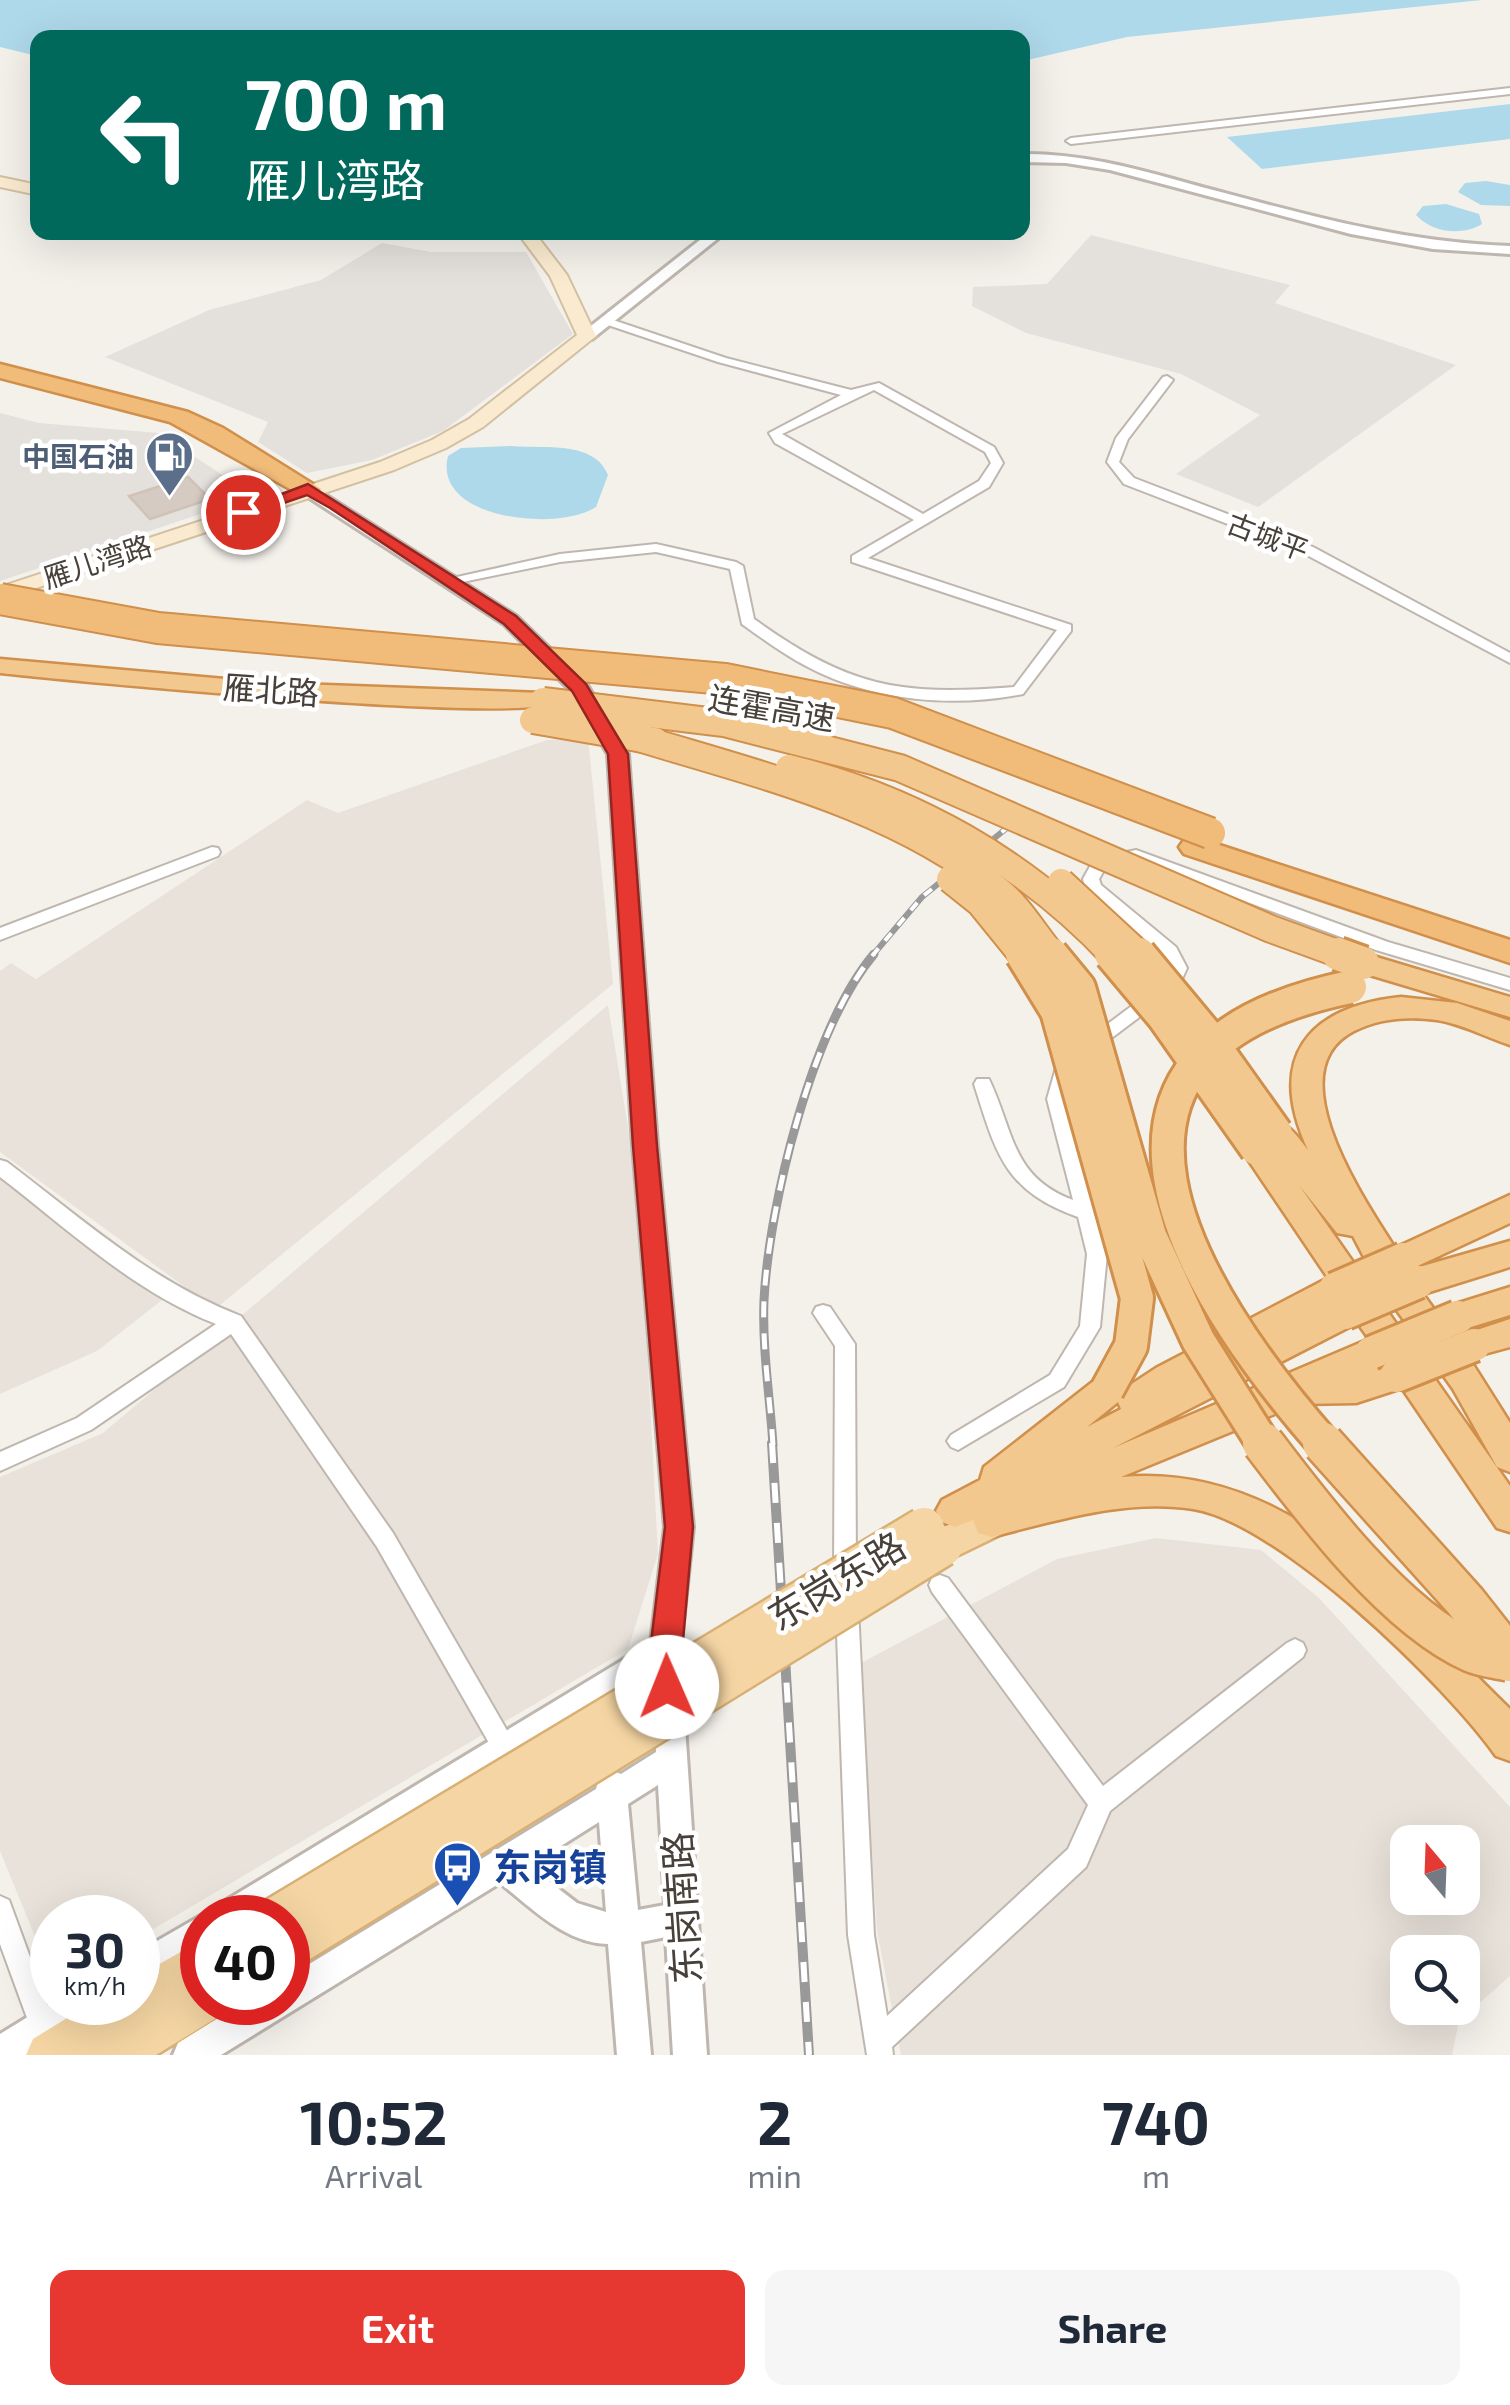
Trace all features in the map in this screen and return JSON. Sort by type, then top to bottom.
[{"type":"highway","points":[[0,371],[178,417],[232,442],[303,490]]},
{"type":"highway","points":[[0,385],[132,411],[184,427],[303,490]]},
{"type":"highway","name":"连霍高速","points":[[0,596],[158,628],[725,680],[893,713],[1390,916],[1510,952]]},
{"type":"highway","name":"连霍高速","points":[[0,613],[152,641],[714,695],[876,726],[1202,840],[1510,931]]},
{"type":"highway","name":"雁北路","points":[[0,666],[91,677],[538,710]]},
{"type":"highway","name":"雁北路","points":[[0,681],[78,690],[538,710]]},
{"type":"highway","points":[[618,709],[830,758],[962,818],[1022,852],[1125,939],[1221,1052],[1267,1141],[1510,1516]]},
{"type":"highway","points":[[538,710],[618,709],[724,723],[900,768],[1270,929],[1356,975],[1510,1007]]},
{"type":"highway","points":[[538,710],[801,788],[872,814],[938,849],[1002,893],[1079,988],[1150,1236],[1198,1340],[1232,1398],[1264,1445],[1361,1563],[1413,1612],[1472,1652],[1510,1659]]},
{"type":"highway","points":[[639,738],[836,777],[944,826],[996,856],[1041,889],[1130,974],[1267,1141],[1410,1280],[1466,1347],[1510,1428]]},
{"type":"highway","points":[[639,738],[789,792],[922,856],[980,903],[1016,946],[1056,1011],[1137,1298],[1132,1346],[1106,1390],[950,1538]]},
{"type":"highway","points":[[1356,975],[1256,1012],[1220,1034],[1194,1062],[1179,1085],[1167,1144],[1177,1209],[1198,1266],[1240,1338],[1282,1395],[1510,1659]]},
{"type":"highway","points":[[1410,1280],[1320,1144],[1303,1073],[1310,1051],[1327,1030],[1378,1010],[1441,1010],[1478,1018],[1510,1034]]},
{"type":"highway","points":[[1410,1280],[1510,1208]]},
{"type":"highway","points":[[1410,1280],[1510,1254]]},
{"type":"highway","name":"东岗东路","points":[[950,1538],[1036,1473],[1340,1301],[1410,1280]]},
{"type":"highway","points":[[1466,1347],[1510,1301]]},
{"type":"highway","points":[[1466,1347],[1510,1333]]},
{"type":"highway","points":[[1466,1347],[1510,1456]]},
{"type":"highway","name":"东岗东路","points":[[950,1538],[1026,1500],[1288,1393],[1356,1388],[1384,1365],[1466,1347]]},
{"type":"highway","points":[[950,1538],[1101,1499],[1145,1492],[1198,1494],[1302,1540],[1496,1724],[1510,1742]]},
{"type":"main road","points":[[0,182],[30,188]]},
{"type":"main road","points":[[0,195],[30,201]]},
{"type":"main road","points":[[531,240],[558,275],[587,336]]},
{"type":"main road","name":"雁儿湾路","points":[[0,596],[303,490],[388,466],[439,444],[476,423],[587,336]]},
{"type":"main road","name":"东岗东路","points":[[310,1898],[950,1538]]},
{"type":"main road","name":"东岗东路","points":[[310,1935],[950,1538]]},
{"type":"main road","points":[[114,2055],[180,2014]]},
{"type":"main road","points":[[46,2041],[83,2025]]},
{"type":"street","points":[[1071,140],[1510,91]]},
{"type":"street","points":[[1030,157],[1052,156],[1108,164],[1310,218],[1426,242],[1510,250]]},
{"type":"street","points":[[587,336],[709,240]]},
{"type":"street","points":[[606,321],[722,360],[852,394]]},
{"type":"street","name":"古城平","points":[[1167,380],[1122,438],[1113,462],[1130,481],[1308,550],[1510,659]]},
{"type":"street","points":[[453,582],[560,558],[656,548],[736,566],[747,621],[798,660],[866,690],[961,697],[1018,692],[1066,628],[858,559],[924,520],[984,484],[997,464],[990,450],[875,386],[774,433],[778,440],[924,520]]},
{"type":"street","name":"东岗南路","points":[[303,490],[336,505],[510,620],[580,688],[618,754],[645,1146],[679,1527],[665,1651],[690,2055]]},
{"type":"street","points":[[0,934],[212,852]]},
{"type":"street","points":[[958,1441],[1057,1381],[1090,1327],[1096,1254],[1056,1100],[1063,1066],[1172,984],[1179,968],[1170,951],[1099,896],[1091,878],[1100,863],[1136,856],[1382,946],[1510,984]]},
{"type":"street","points":[[983,1084],[1008,1159],[1020,1177],[1037,1193],[1086,1212]]},
{"type":"street","points":[[0,1167],[148,1277],[208,1314],[234,1322],[385,1540],[506,1749]]},
{"type":"street","points":[[823,1313],[845,1344],[842,1499],[860,1916],[879,2049]]},
{"type":"street","points":[[0,1462],[84,1424],[234,1322]]},
{"type":"street","points":[[950,1538],[1101,1803]]},
{"type":"street","points":[[879,2049],[1078,1858],[1101,1803],[1294,1650]]},
{"type":"street","points":[[264,1895],[665,1651]]},
{"type":"street","name":"东岗南路","points":[[627,1676],[610,1795],[634,2055]]},
{"type":"street","points":[[310,1982],[671,1760]]},
{"type":"street","points":[[502,1864],[585,1928],[624,1933],[681,1917]]},
{"type":"street","points":[[0,1909],[46,2041],[3,2053]]},
{"type":"street","points":[[190,2055],[239,2025]]},
{"type":"shaded area","points":[[1091,235],[1290,285],[1275,303],[1456,365],[1258,507],[1176,474],[1260,415],[1181,374],[1026,333],[972,306],[973,287],[1047,284]]},
{"type":"shaded area","points":[[382,243],[431,252],[526,252],[573,334],[443,431],[372,460],[307,473],[258,442],[268,422],[105,357],[209,310],[321,280]]},
{"type":"shaded area","points":[[0,413],[39,423],[159,433],[254,496],[0,581]]},
{"type":"shaded area","points":[[588,738],[613,984],[215,1309],[0,1152],[0,971],[11,963],[36,979],[307,800],[338,813],[547,740]]},
{"type":"shaded area","points":[[608,1005],[639,1194],[658,1554],[628,1649],[211,1895],[180,1895],[180,1913],[160,1925],[160,1895],[30,1895],[30,1924],[0,1851],[0,1477],[103,1433]]},
{"type":"shaded area","points":[[0,1174],[30,1193],[162,1300],[97,1351],[0,1394]]},
{"type":"shaded area","points":[[1156,1538],[1261,1550],[1319,1598],[1510,1807],[1510,1976],[1480,2002],[1480,1935],[1390,1935],[1390,2025],[1458,2025],[1452,2055],[901,2055],[877,1931],[859,1664],[1057,1559]]},
{"type":"water","points":[[0,0],[1482,0],[1127,37],[1030,59],[1030,30],[30,30],[30,54],[0,47]]},
{"type":"water","points":[[1510,104],[1510,139],[1262,169],[1227,137]]},
{"type":"water","points":[[1465,183],[1510,185],[1510,206],[1481,205],[1458,192]]},
{"type":"water","points":[[1446,204],[1479,214],[1482,224],[1447,231],[1430,226],[1416,215],[1423,206]]},
{"type":"water","points":[[461,448],[567,448],[592,456],[608,475],[596,507],[578,515],[529,519],[478,507],[459,494],[448,478],[448,456]]},
{"type":"building","name":"中国石油","points":[[188,477],[210,499],[150,519],[129,496]]},
{"type":"railway","points":[[872,956],[922,897],[1013,823]]},
{"type":"railway","points":[[773,1445],[764,1300],[775,1216],[813,1071],[831,1026],[874,954]]},
{"type":"railway","points":[[772,1443],[809,2055]]},
{"type":"place","name":"中国石油","points":[[169,498]]},
{"type":"place","name":"东岗镇","points":[[458,1908]]},
{"type":"route","points":[[243,512],[308,489],[336,505],[510,620],[580,688],[618,754],[645,1146],[679,1527],[665,1651],[667,1687]]}]
